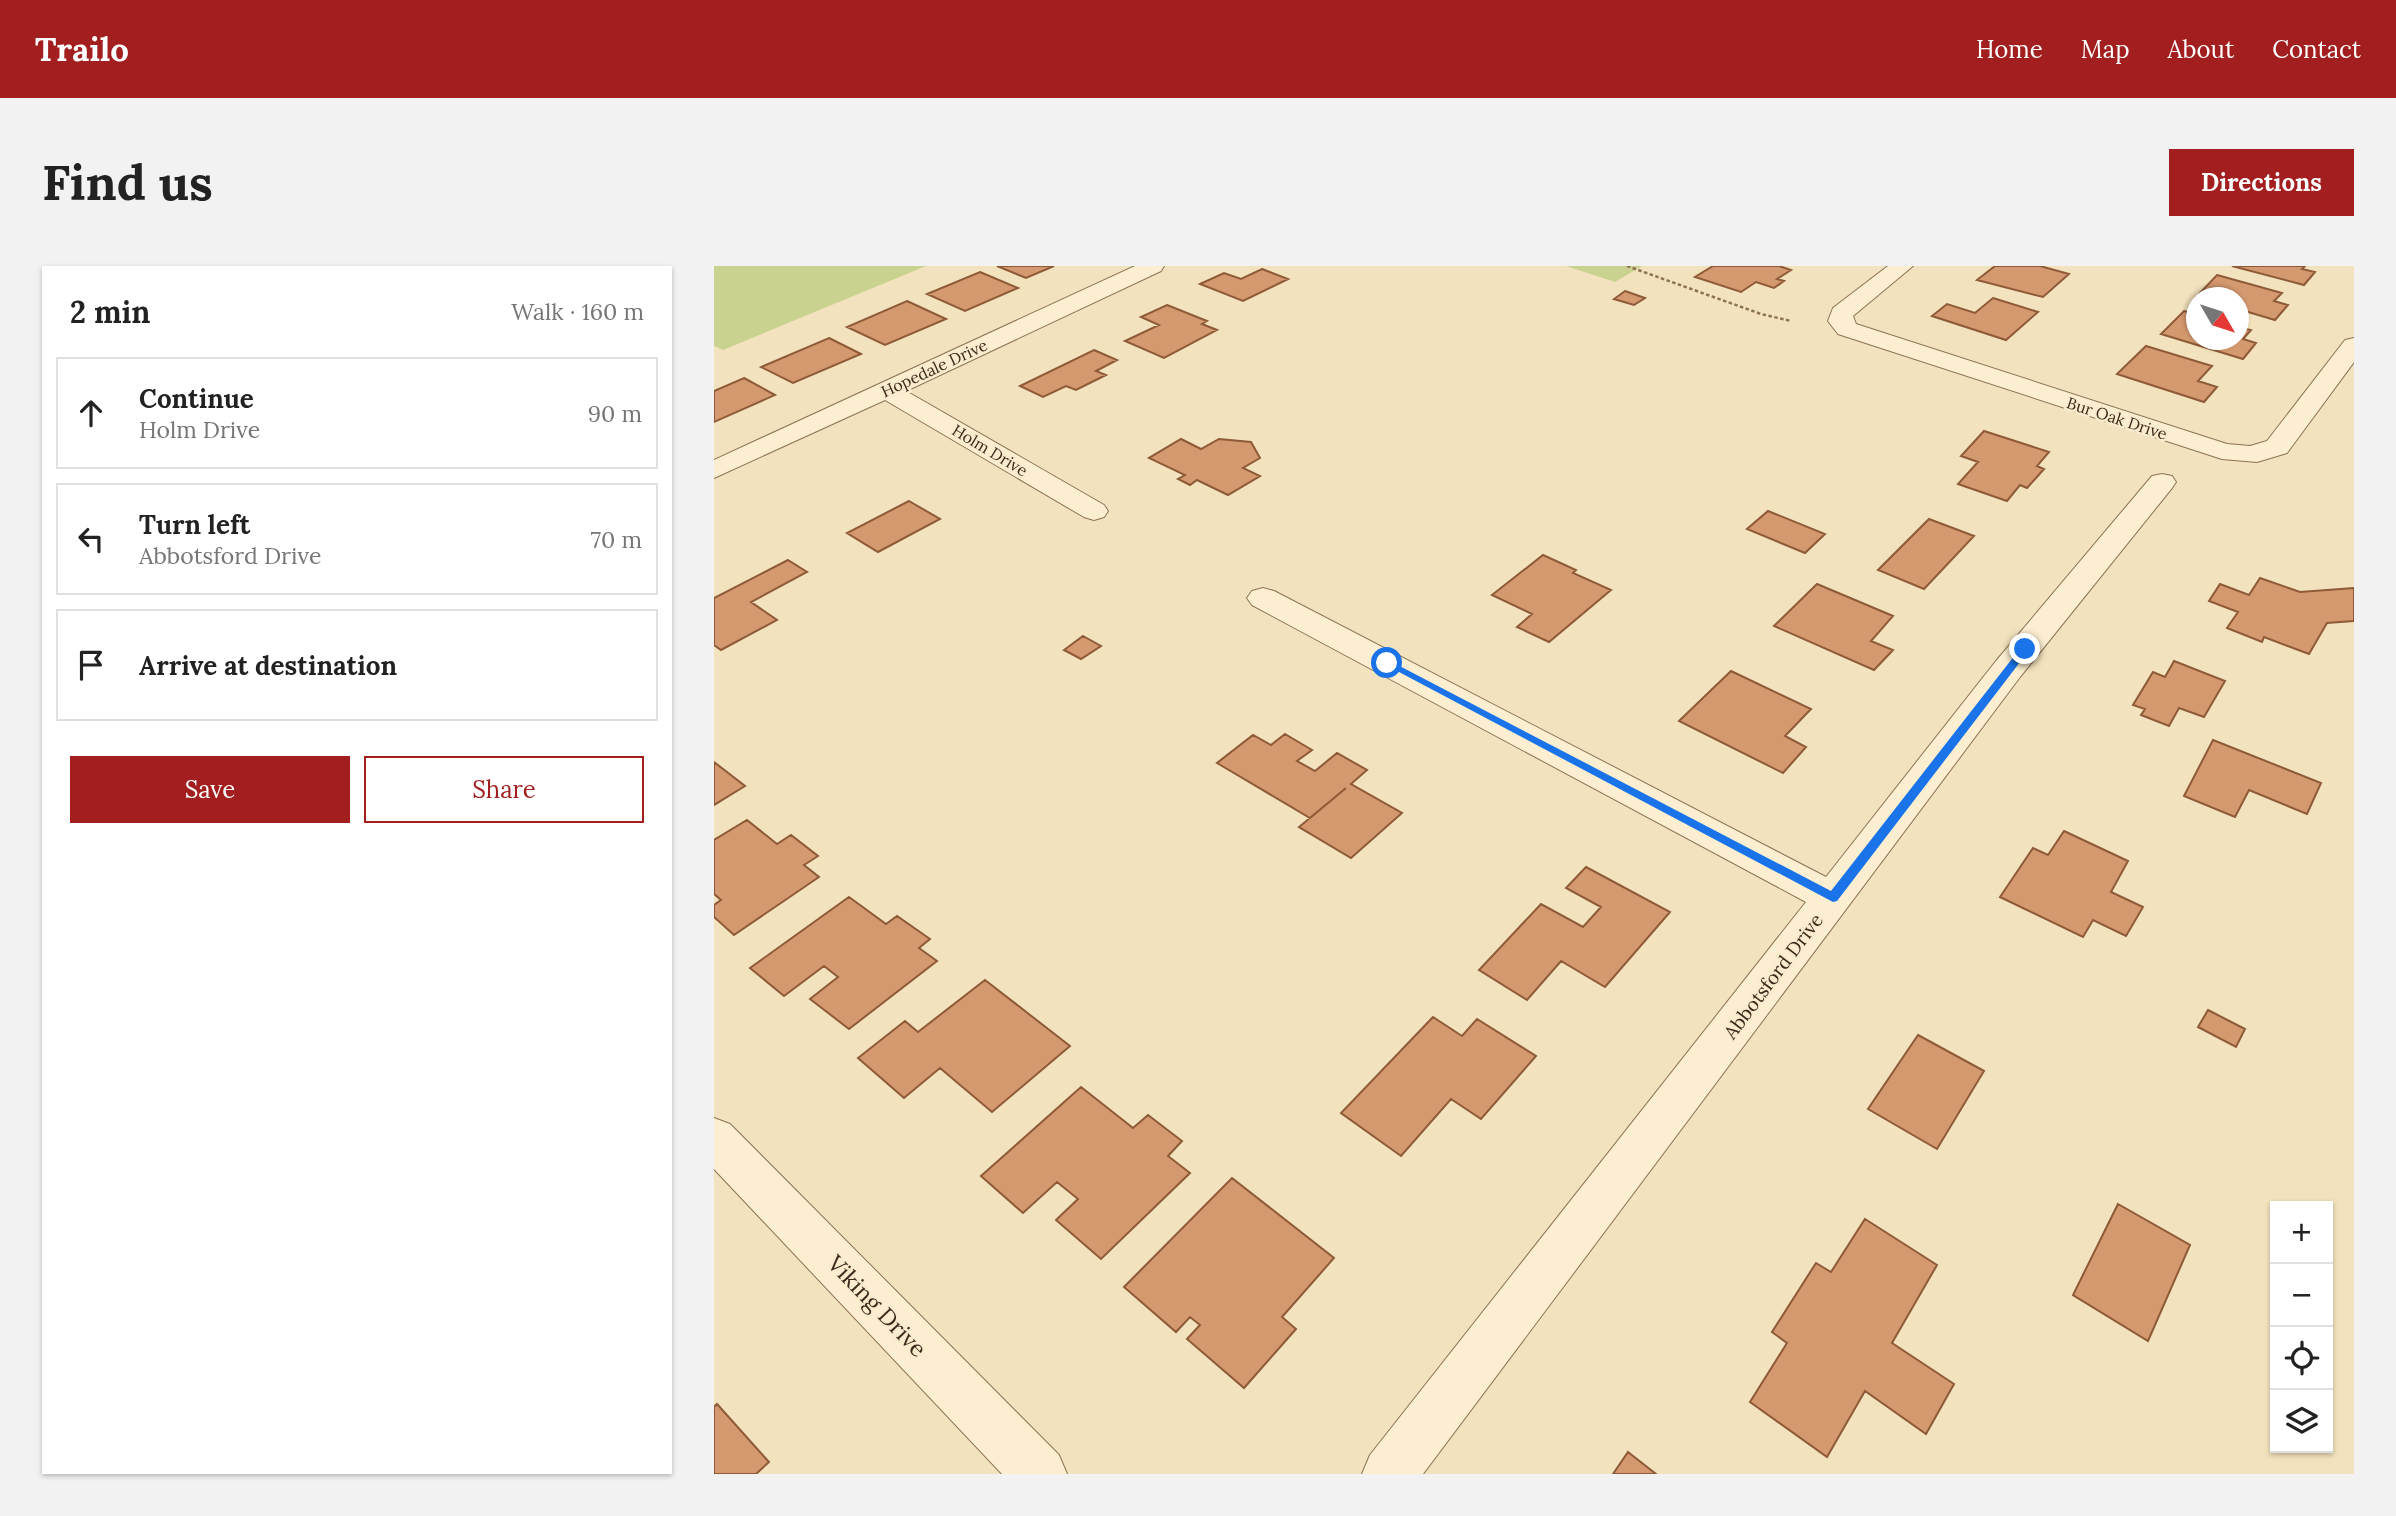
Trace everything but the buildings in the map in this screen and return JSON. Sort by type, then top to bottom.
[{"type":"street","name":"Hopedale Drive","points":[[714,470],[1153,266]]},
{"type":"street","name":"Bur Oak Drive","points":[[1902,266],[1848,306],[1841,313],[1840,321],[1855,333],[2204,446],[2246,455],[2264,453],[2277,447],[2354,345]]},
{"type":"street","name":"Holm Drive","points":[[886,390],[1094,512]]},
{"type":"street","name":"Abbotsford Drive","points":[[1389,1474],[2008,669],[2162,482]]},
{"type":"street","points":[[1263,598],[1833,898]]},
{"type":"street","name":"Viking Drive","points":[[714,1138],[1040,1474]]},
{"type":"path","points":[[1627,266],[1761,314],[1791,321]]},
{"type":"green space","points":[[714,266],[926,266],[723,350],[714,346]]},
{"type":"green space","points":[[1566,266],[1642,266],[1615,282]]},
{"type":"route","points":[[1387,663],[1833,898],[2025,649]]}]
